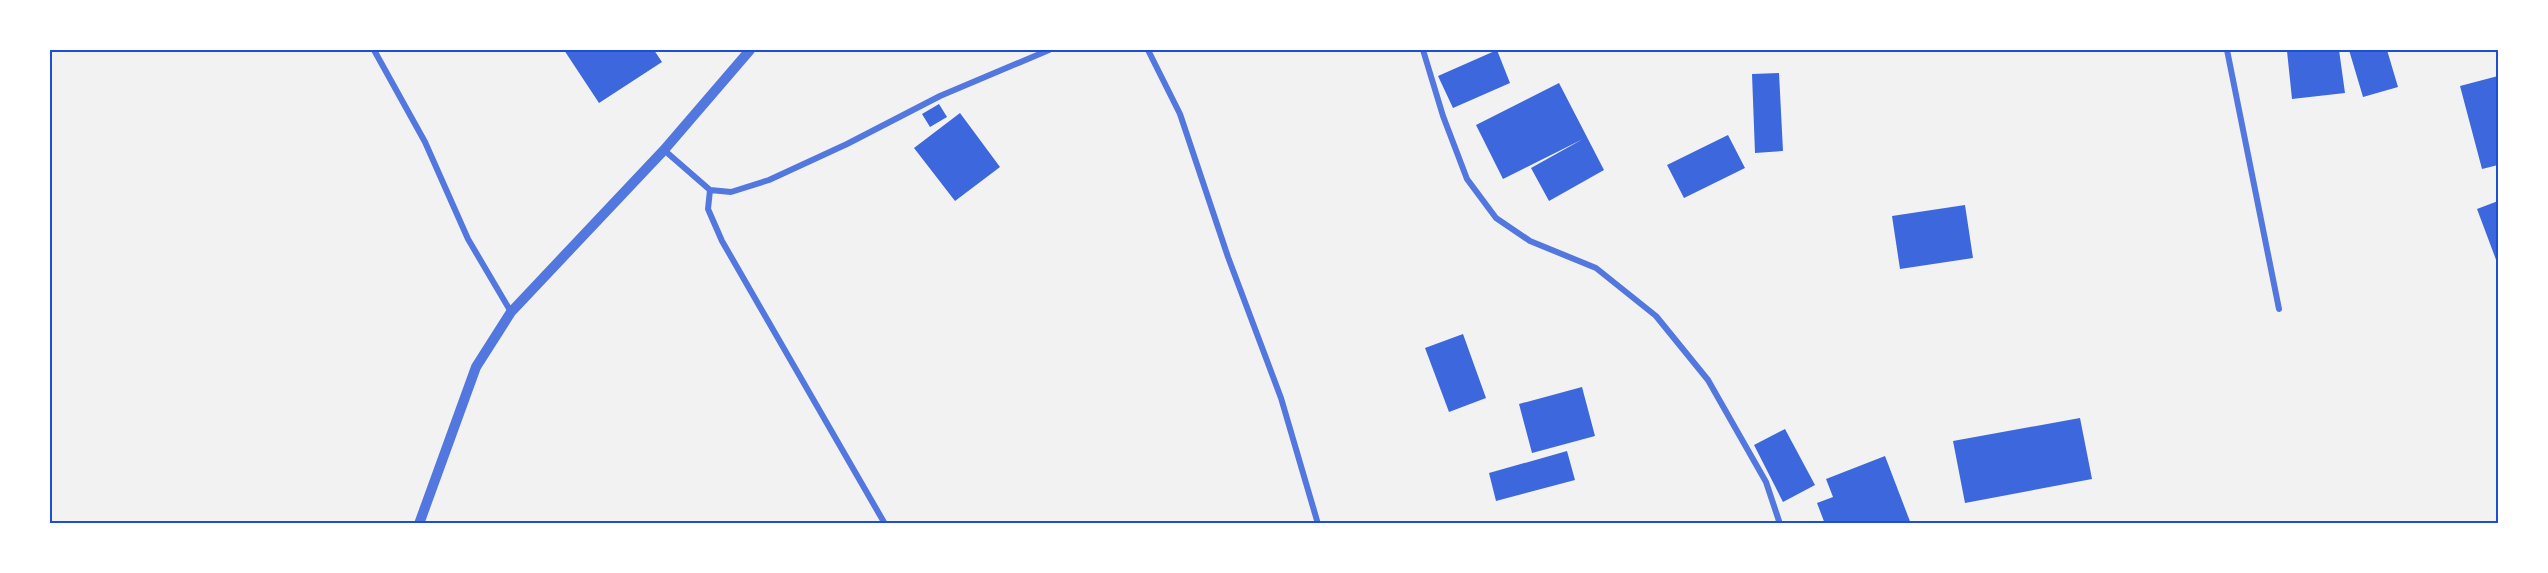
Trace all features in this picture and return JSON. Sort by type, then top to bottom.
[{"type":"street","points":[[374,50],[425,142],[468,239],[511,312]]},
{"type":"street","points":[[418,524],[476,367],[511,312],[664,150],[750,50]]},
{"type":"street","points":[[664,150],[710,190],[731,192],[769,180],[847,144],[940,96],[1049,50]]},
{"type":"street","points":[[1148,50],[1180,114],[1228,257],[1281,398],[1318,524]]},
{"type":"street","points":[[1423,50],[1443,116],[1467,179],[1496,218],[1530,241],[1596,268],[1656,316],[1708,380],[1766,482],[1780,524]]},
{"type":"street","points":[[2227,50],[2279,309]]},
{"type":"street","points":[[710,190],[708,209],[722,241],[885,524]]},
{"type":"building","points":[[564,50],[654,50],[662,62],[599,103]]},
{"type":"building","points":[[1497,50],[1510,83],[1453,108],[1438,76]]},
{"type":"building","points":[[2339,50],[2345,93],[2292,99],[2287,51]]},
{"type":"building","points":[[2349,50],[2387,50],[2398,87],[2363,97]]},
{"type":"building","points":[[1779,73],[1783,151],[1755,153],[1752,74]]},
{"type":"building","points":[[2498,76],[2498,165],[2482,169],[2460,86]]},
{"type":"building","points":[[1559,83],[1604,170],[1549,201],[1531,168],[1583,139],[1503,179],[1476,125]]},
{"type":"building","points":[[939,104],[947,117],[930,127],[922,114]]},
{"type":"building","points":[[960,113],[1000,167],[955,201],[914,148]]},
{"type":"building","points":[[1728,135],[1745,168],[1684,198],[1667,165]]},
{"type":"building","points":[[2498,201],[2498,265],[2477,209]]},
{"type":"building","points":[[1965,205],[1973,258],[1900,269],[1892,216]]},
{"type":"building","points":[[1463,334],[1486,398],[1449,412],[1425,348]]},
{"type":"building","points":[[1582,387],[1595,436],[1532,453],[1519,404]]},
{"type":"building","points":[[2080,418],[2092,479],[1965,503],[1953,441]]},
{"type":"building","points":[[1785,429],[1815,485],[1783,502],[1754,445]]},
{"type":"building","points":[[1567,451],[1575,480],[1496,501],[1489,473]]},
{"type":"building","points":[[1885,456],[1911,524],[1825,524],[1817,503],[1833,497],[1826,479]]}]
